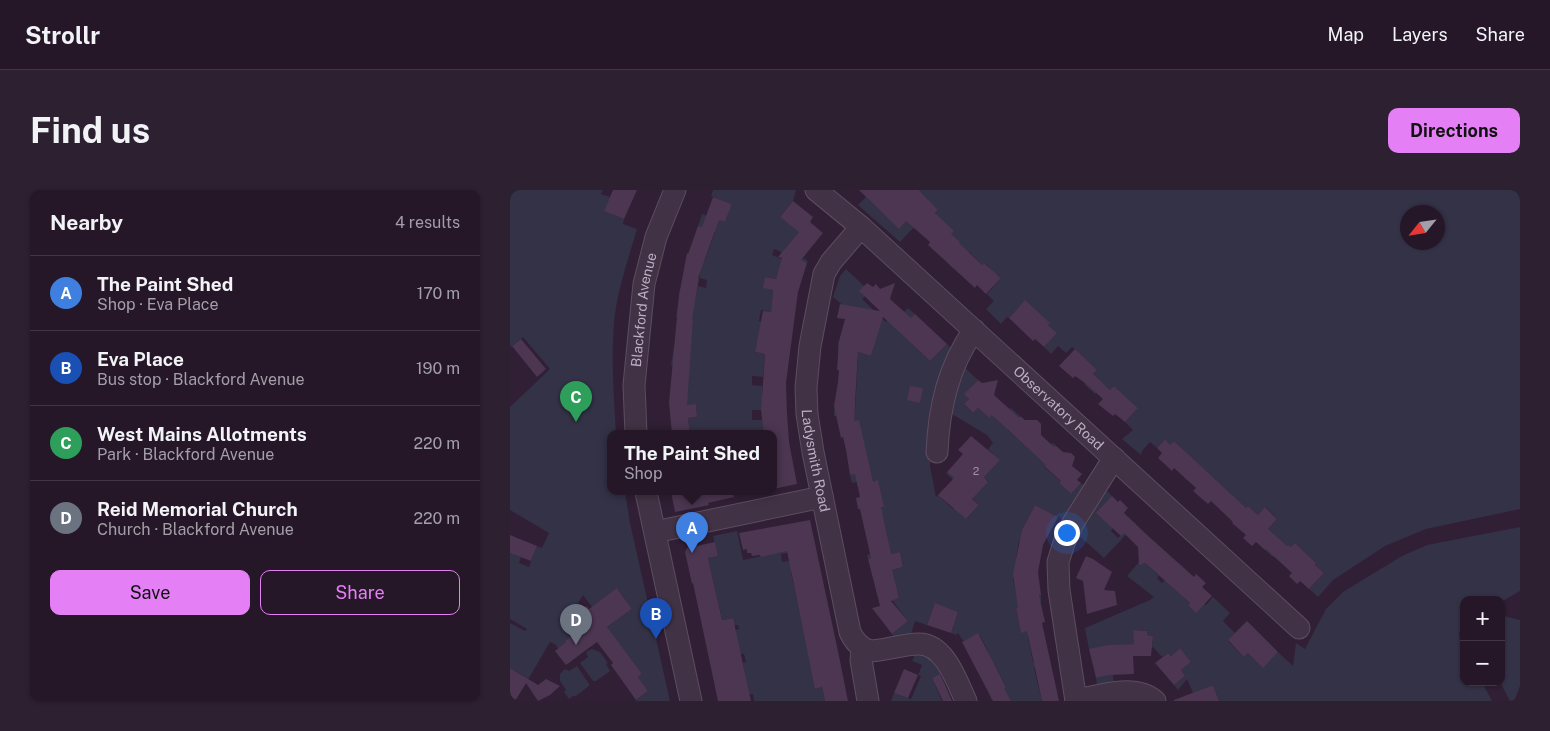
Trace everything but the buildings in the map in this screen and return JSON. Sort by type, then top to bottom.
[{"type":"street","name":"Blackford Avenue","points":[[636,430],[634,385],[644,284],[656,236],[675,190]]},
{"type":"street","name":"Observatory Road","points":[[816,190],[861,227],[1299,628]]},
{"type":"street","name":"Ladysmith Road","points":[[861,227],[831,262],[824,274],[808,360],[806,388],[807,414],[822,497],[850,632],[862,649],[861,660],[868,701]]},
{"type":"street","points":[[936,452],[947,383],[956,358],[974,330]]},
{"type":"street","points":[[1114,458],[1073,523],[1058,562],[1058,590],[1076,701],[1132,691],[1143,694],[1155,701]]},
{"type":"street","points":[[647,495],[691,701]]},
{"type":"street","points":[[655,532],[822,497]]},
{"type":"street","points":[[862,649],[875,651],[919,644],[931,647],[941,655],[966,701]]},
{"type":"shaded area","points":[[510,190],[603,190],[601,194],[610,197],[605,211],[624,219],[623,224],[637,229],[615,311],[613,365],[616,430],[607,430],[607,495],[625,495],[670,701],[635,701],[648,691],[638,677],[642,674],[606,628],[632,609],[618,589],[592,607],[583,595],[569,618],[578,631],[558,649],[556,645],[550,642],[522,690],[518,688],[525,677],[514,670],[510,672],[510,623],[525,631],[527,629],[510,619],[510,553],[521,557],[519,563],[529,567],[537,546],[542,548],[549,533],[510,510],[510,407],[550,369],[523,337],[511,347]]},
{"type":"shaded area","points":[[713,190],[796,190],[793,201],[780,217],[800,231],[791,242],[807,252],[803,258],[808,261],[807,263],[774,249],[772,255],[782,259],[776,279],[765,277],[773,290],[771,312],[761,310],[759,321],[769,322],[766,343],[757,342],[755,352],[765,354],[763,377],[752,376],[752,385],[762,386],[762,410],[752,410],[752,420],[763,420],[764,430],[690,430],[688,418],[697,417],[696,404],[682,410],[670,411],[670,395],[687,396],[689,366],[671,365],[674,346],[690,348],[693,319],[676,317],[679,297],[695,300],[698,286],[706,288],[707,280],[699,278],[700,272],[684,269],[686,261],[705,260],[715,232],[698,226],[702,214],[725,222],[732,204],[711,196]]},
{"type":"shaded area","points":[[919,190],[1520,190],[1520,509],[1426,529],[1385,546],[1333,580],[1318,597],[1309,589],[1324,573],[1295,543],[1291,547],[1288,545],[1276,558],[1265,550],[1277,538],[1268,529],[1277,519],[1266,507],[1258,515],[1248,506],[1244,510],[1232,495],[1209,474],[1187,480],[1184,477],[1197,463],[1174,441],[1170,445],[1164,440],[1157,448],[1150,442],[1141,455],[1122,439],[1133,430],[1125,422],[1138,408],[1114,386],[1110,390],[1104,385],[1095,394],[1084,384],[1097,370],[1072,347],[1066,353],[1058,346],[1051,354],[1044,347],[1056,333],[1025,301],[1001,324],[986,309],[994,301],[987,294],[1001,278],[997,274],[995,276],[985,263],[982,265],[969,252],[954,269],[952,267],[954,264],[951,234],[934,216],[938,210],[934,206],[900,242],[858,205],[866,197],[899,228],[928,199]]},
{"type":"shaded area","points":[[846,269],[864,286],[865,296],[862,299],[886,322],[900,308],[904,312],[908,308],[915,314],[899,332],[930,361],[947,344],[951,348],[943,366],[932,408],[930,466],[936,497],[938,495],[966,519],[979,505],[946,473],[975,495],[988,481],[958,451],[973,464],[999,460],[988,449],[993,443],[987,435],[947,411],[960,363],[978,380],[965,394],[969,399],[964,405],[973,413],[978,408],[989,418],[1003,403],[1009,409],[1011,408],[1020,416],[1008,430],[1030,450],[1043,437],[1051,444],[1053,443],[1055,445],[1044,457],[1049,461],[1044,467],[1061,481],[1059,483],[1071,494],[1081,483],[1087,489],[1066,523],[1059,516],[1035,505],[1026,522],[1021,541],[1019,541],[1016,559],[1039,564],[1013,578],[1017,599],[1041,595],[1041,603],[1016,609],[1021,632],[1030,630],[1028,637],[1033,662],[1050,659],[1050,664],[1034,668],[1042,701],[1011,701],[1006,693],[992,700],[989,695],[1006,686],[993,662],[977,671],[975,667],[988,651],[979,634],[963,641],[958,633],[956,635],[951,633],[958,612],[935,604],[927,625],[915,621],[911,634],[895,637],[892,634],[908,621],[892,600],[899,598],[897,591],[877,596],[876,589],[891,570],[903,567],[900,552],[868,559],[867,555],[870,554],[869,546],[888,542],[883,517],[863,511],[883,507],[878,481],[857,485],[857,482],[852,483],[850,475],[870,471],[838,425],[837,416],[834,416],[834,409],[855,410],[858,357],[838,355],[838,342],[849,345],[848,349],[871,356],[877,334],[833,297],[840,276]]},
{"type":"shaded area","points":[[1104,488],[1112,496],[1113,528],[1111,531],[1118,538],[1134,522],[1136,524],[1104,558],[1077,534]]},
{"type":"shaded area","points":[[1520,527],[1520,591],[1505,600],[1505,596],[1460,596],[1460,686],[1484,686],[1492,701],[1219,701],[1213,685],[1193,693],[1187,679],[1178,690],[1174,685],[1185,676],[1181,670],[1191,662],[1180,648],[1171,656],[1168,653],[1162,657],[1152,647],[1153,636],[1147,635],[1147,631],[1134,630],[1134,644],[1117,645],[1118,674],[1113,675],[1114,685],[1097,685],[1096,678],[1112,674],[1089,649],[1085,628],[1154,597],[1127,576],[1139,562],[1145,563],[1159,576],[1157,578],[1162,583],[1181,565],[1183,567],[1175,575],[1173,587],[1190,603],[1188,605],[1196,612],[1202,602],[1206,605],[1213,597],[1230,613],[1223,621],[1235,633],[1228,641],[1244,657],[1248,653],[1263,667],[1278,652],[1293,666],[1296,643],[1305,649],[1326,609],[1343,592],[1402,556],[1427,545]]},
{"type":"shaded area","points":[[737,531],[743,560],[786,551],[793,552],[781,554],[782,562],[794,560],[797,571],[791,573],[816,689],[822,687],[825,701],[754,701],[753,694],[749,694],[743,663],[746,662],[744,654],[740,654],[735,630],[739,629],[738,625],[734,625],[732,618],[722,620],[708,558],[718,556],[713,536]]},
{"type":"shaded area","points":[[1505,616],[1520,620],[1520,686],[1514,701],[1510,701],[1502,686],[1505,686]]},
{"type":"shaded area","points":[[592,649],[600,652],[608,663],[606,664],[610,671],[596,681],[593,681],[580,663],[588,657],[586,652]]},
{"type":"shaded area","points":[[916,653],[928,653],[943,673],[932,678],[942,701],[891,701],[894,693],[911,699],[921,676],[918,675],[922,665],[912,661]]},
{"type":"shaded area","points":[[577,666],[589,686],[569,699],[560,681],[560,674],[565,669],[569,671]]},
{"type":"place","name":"West Mains Allotments","points":[[576,422]]},
{"type":"place","name":"The Paint Shed","points":[[692,553]]},
{"type":"place","name":"Eva Place","points":[[656,639]]},
{"type":"place","name":"Reid Memorial Church","points":[[576,645]]}]
